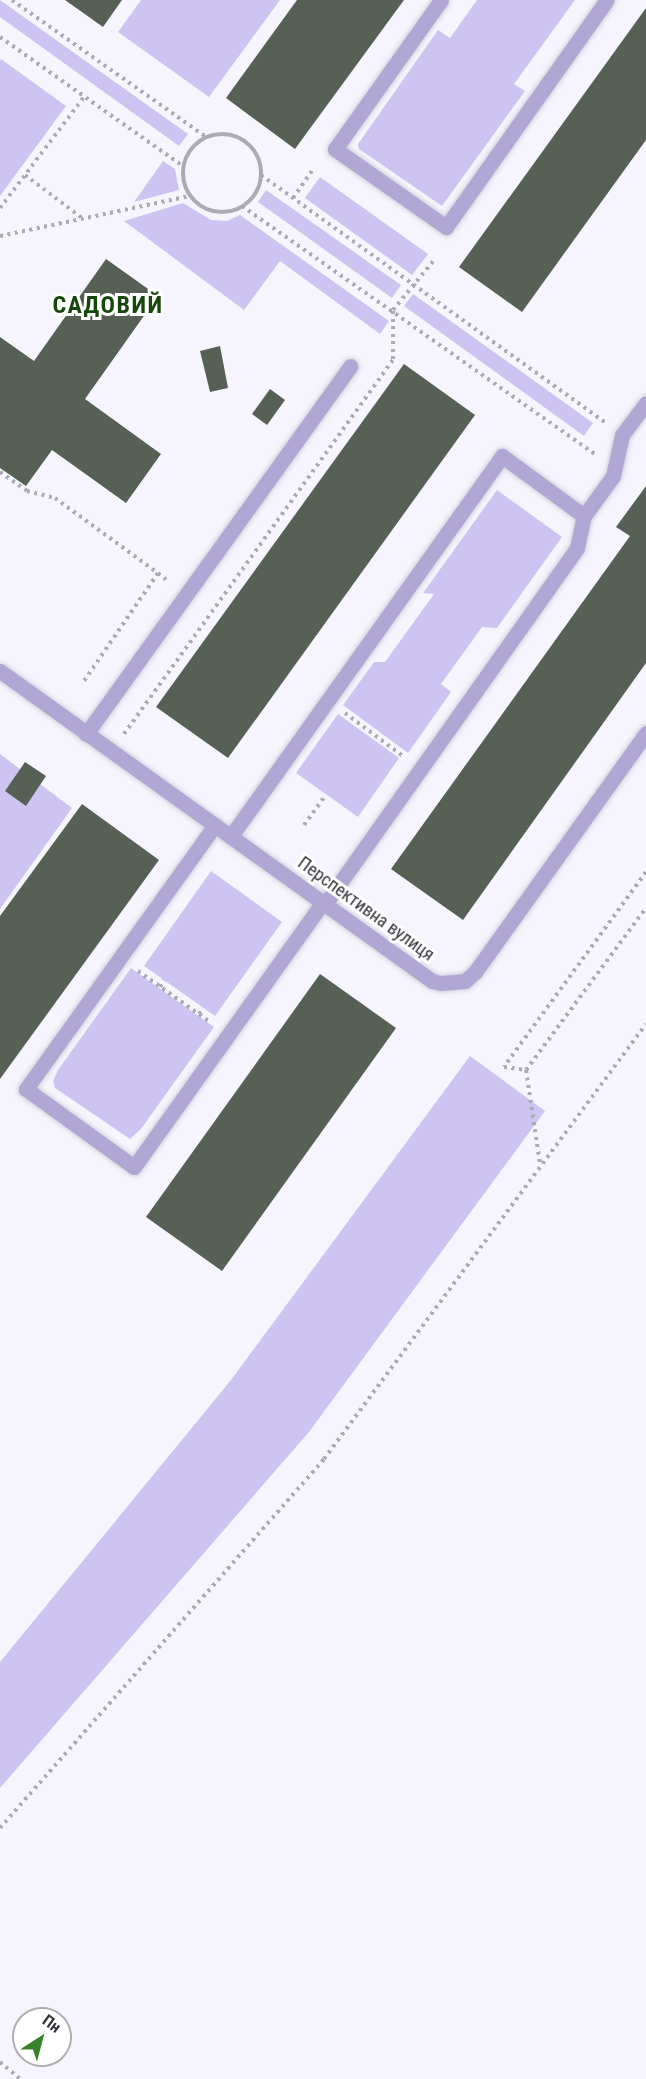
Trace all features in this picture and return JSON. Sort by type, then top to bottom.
[{"type":"street","points":[[441,0],[335,149],[446,227],[607,0]]},
{"type":"street","points":[[87,734],[351,366]]},
{"type":"street","points":[[215,825],[26,1089],[134,1167],[578,548],[584,516],[613,476],[623,435],[646,403]]},
{"type":"street","points":[[231,837],[502,456],[584,516]]},
{"type":"street","name":"Перспективна вулиця","points":[[0,671],[432,981],[451,983],[470,978],[646,733]]},
{"type":"path","points":[[12,0],[206,137]]},
{"type":"path","points":[[0,37],[183,166]]},
{"type":"path","points":[[0,208],[84,97]]},
{"type":"path","points":[[223,134],[240,138],[258,157],[261,175],[255,193],[242,206],[231,211],[208,209],[190,196],[183,177],[183,166],[191,149],[206,137],[223,134]]},
{"type":"path","points":[[293,198],[312,171]]},
{"type":"path","points":[[25,175],[83,218]]},
{"type":"path","points":[[261,175],[623,435]]},
{"type":"path","points":[[0,236],[190,196]]},
{"type":"path","points":[[242,206],[615,468]]},
{"type":"path","points":[[111,752],[393,359],[393,310],[435,259]]},
{"type":"path","points":[[0,472],[27,491],[56,498],[158,573],[82,684]]},
{"type":"path","points":[[328,700],[369,734],[420,768]]},
{"type":"path","points":[[304,825],[326,795]]},
{"type":"path","points":[[526,1070],[504,1067],[646,872]]},
{"type":"path","points":[[540,1165],[526,1070],[646,908]]},
{"type":"path","points":[[121,958],[229,1036]]},
{"type":"path","points":[[160,987],[165,980]]},
{"type":"path","points":[[199,1014],[203,1008]]},
{"type":"path","points":[[0,1828],[324,1459],[646,1024]]},
{"type":"path","points":[[0,2062],[20,2079]]},
{"type":"shaded area","points":[[0,0],[188,134],[179,146],[0,17]]},
{"type":"shaded area","points":[[141,0],[280,0],[209,97],[118,32]]},
{"type":"shaded area","points":[[477,0],[575,0],[514,84],[525,91],[442,206],[359,149],[358,144],[438,30],[450,38]]},
{"type":"shaded area","points":[[1,59],[66,106],[0,196],[0,61]]},
{"type":"shaded area","points":[[163,161],[175,169],[179,190],[134,202]]},
{"type":"shaded area","points":[[320,177],[428,254],[412,275],[305,198]]},
{"type":"shaded area","points":[[266,190],[401,285],[392,298],[258,202]]},
{"type":"shaded area","points":[[183,203],[211,220],[227,221],[240,215],[389,321],[380,334],[280,261],[244,310],[124,221]]},
{"type":"shaded area","points":[[413,294],[593,423],[584,436],[404,306]]},
{"type":"shaded area","points":[[497,490],[562,537],[497,628],[482,627],[441,684],[451,692],[408,753],[343,705],[374,662],[385,662],[434,594],[423,593]]},
{"type":"shaded area","points":[[338,714],[399,758],[358,817],[296,773]]},
{"type":"shaded area","points":[[0,754],[72,808],[0,909]]},
{"type":"shaded area","points":[[211,871],[282,922],[215,1016],[144,966]]},
{"type":"shaded area","points":[[131,968],[214,1027],[141,1129],[130,1139],[55,1088],[53,1081],[58,1070]]},
{"type":"shaded area","points":[[470,1056],[545,1111],[309,1432],[0,1788],[0,1662],[231,1380]]},
{"type":"building","points":[[65,0],[122,0],[103,27]]},
{"type":"building","points":[[297,0],[404,0],[295,149],[226,98]]},
{"type":"building","points":[[646,8],[646,140],[522,312],[459,267]]},
{"type":"building","points":[[106,259],[158,296],[85,399],[161,454],[126,503],[52,450],[26,486],[0,468],[0,337],[34,361]]},
{"type":"building","points":[[220,346],[228,388],[210,392],[200,351]]},
{"type":"building","points":[[404,364],[475,415],[228,758],[156,707]]},
{"type":"building","points":[[270,389],[285,400],[267,425],[252,414]]},
{"type":"building","points":[[646,486],[646,663],[463,920],[391,869],[630,536],[616,527]]},
{"type":"building","points":[[25,762],[46,776],[26,806],[5,791]]},
{"type":"building","points":[[82,804],[159,860],[0,1079],[0,916]]},
{"type":"building","points":[[320,974],[396,1028],[222,1271],[146,1217]]},
{"type":"district","name":"САДОВИЙ","points":[[108,306]]}]
